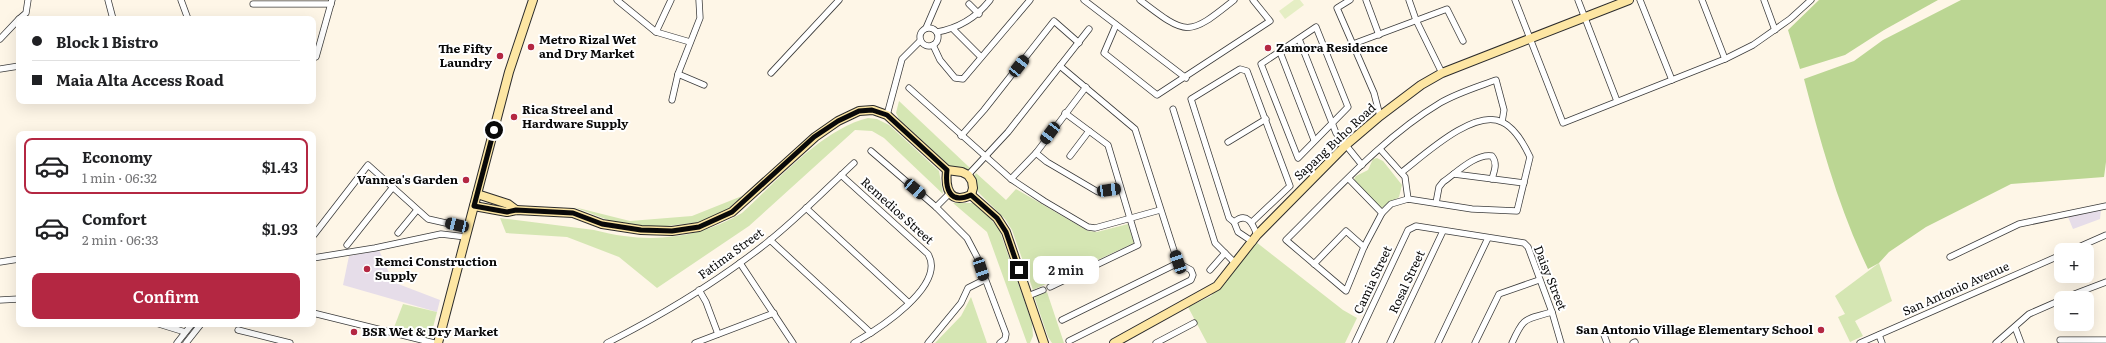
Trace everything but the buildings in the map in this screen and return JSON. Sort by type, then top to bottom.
[{"type":"street","points":[[22,16],[26,13],[28,0]]},
{"type":"street","points":[[108,0],[112,16]]},
{"type":"street","points":[[181,0],[187,16]]},
{"type":"street","points":[[438,343],[509,72],[532,0]]},
{"type":"street","points":[[617,0],[656,32],[690,42]]},
{"type":"street","points":[[656,32],[671,0]]},
{"type":"street","points":[[672,100],[678,74],[700,18],[699,0]]},
{"type":"street","points":[[771,73],[839,0]]},
{"type":"street","points":[[887,115],[902,59],[920,41],[920,34],[926,28],[938,0]]},
{"type":"street","points":[[926,28],[932,28],[937,32],[953,29],[979,14],[990,0]]},
{"type":"street","points":[[933,45],[940,60],[955,78],[963,79],[1008,28],[1030,0]]},
{"type":"street","points":[[1084,0],[1093,2],[1116,25],[1186,78]]},
{"type":"street","points":[[1140,0],[1167,20],[1181,27],[1193,28],[1207,21],[1234,0]]},
{"type":"street","points":[[1116,25],[1104,53],[1157,95],[1186,78],[1270,21],[1253,0]]},
{"type":"street","points":[[1350,0],[1337,8],[1374,93],[1380,116]]},
{"type":"street","points":[[1366,0],[1379,35]]},
{"type":"street","points":[[1409,0],[1416,20],[1442,73]]},
{"type":"street","points":[[1515,0],[1563,122],[1725,59],[1753,45],[1775,30],[1811,0]]},
{"type":"street","points":[[1578,0],[1617,101]]},
{"type":"street","name":"Sapang Buho Road","points":[[1114,343],[1206,294],[1217,286],[1255,238],[1346,145],[1380,116],[1421,85],[1442,73],[1629,0]]},
{"type":"street","points":[[1640,0],[1672,80]]},
{"type":"street","points":[[1702,0],[1725,59]]},
{"type":"street","points":[[1764,0],[1775,30]]},
{"type":"street","points":[[253,4],[331,2],[316,57]]},
{"type":"street","points":[[969,4],[979,14]]},
{"type":"street","points":[[1353,44],[1447,9],[1463,41]]},
{"type":"street","points":[[0,39],[16,22]]},
{"type":"street","points":[[961,136],[984,110],[1054,22],[1079,42]]},
{"type":"street","points":[[1316,27],[1348,107],[1298,158],[1261,64],[1299,39],[1316,27]]},
{"type":"street","points":[[953,29],[981,57]]},
{"type":"street","points":[[968,175],[1008,132],[1089,29]]},
{"type":"street","points":[[920,41],[926,46],[933,45],[937,40],[937,32]]},
{"type":"street","points":[[1299,39],[1336,133],[1362,165]]},
{"type":"street","points":[[1280,52],[1314,140]]},
{"type":"street","points":[[0,69],[16,66]]},
{"type":"street","points":[[1060,66],[1135,129],[1178,262],[1191,270],[1193,275],[1191,280],[1069,341]]},
{"type":"street","points":[[1252,222],[1290,186],[1247,70],[1244,68],[1191,99],[1229,218],[1234,222],[1238,232],[1255,238]]},
{"type":"street","points":[[678,74],[704,85]]},
{"type":"street","points":[[1402,172],[1450,135],[1486,119],[1502,122],[1519,136],[1530,157],[1517,211],[1472,208],[1408,199],[1391,204],[1382,213],[1364,247],[1346,291],[1286,240],[1362,165],[1415,121],[1440,103],[1496,80],[1504,110],[1502,122]]},
{"type":"street","points":[[1011,179],[1036,153],[1086,87]]},
{"type":"street","points":[[909,88],[1011,179],[1044,201],[1088,227],[1095,228],[1160,210]]},
{"type":"street","points":[[1173,109],[1215,243],[1235,263]]},
{"type":"street","points":[[474,206],[507,212],[516,210],[573,213],[602,224],[641,230],[672,231],[699,227],[732,212],[814,137],[838,121],[859,111],[872,110],[887,115],[947,170],[962,172],[968,175],[972,181],[973,188],[971,195]]},
{"type":"street","points":[[1050,287],[1138,244],[1108,145],[1065,113]]},
{"type":"street","points":[[1228,142],[1266,119]]},
{"type":"street","points":[[1070,156],[1089,130]]},
{"type":"street","points":[[1380,150],[1402,172],[1407,182],[1408,199]]},
{"type":"street","points":[[871,151],[936,208],[970,241],[1006,334],[1005,339],[1000,343]]},
{"type":"street","points":[[1036,153],[1047,162],[1098,192],[1120,188]]},
{"type":"street","points":[[1436,203],[1439,187],[1454,174],[1486,155],[1492,156],[1495,160],[1496,166],[1492,179]]},
{"type":"street","name":"Fatima Street","points":[[607,343],[659,316],[740,263],[770,240],[854,163]]},
{"type":"street","points":[[316,232],[368,165],[428,219],[468,228]]},
{"type":"street","points":[[947,170],[946,187],[948,195]]},
{"type":"street","points":[[1454,174],[1524,182]]},
{"type":"street","name":"Remedios Street","points":[[841,175],[928,254],[932,267],[924,285],[909,303]]},
{"type":"street","points":[[1349,179],[1382,213]]},
{"type":"street","points":[[347,245],[393,188]]},
{"type":"street","points":[[477,194],[508,204],[516,210]]},
{"type":"street","points":[[936,208],[948,195]]},
{"type":"street","points":[[948,195],[956,198],[964,198],[971,195]]},
{"type":"street","points":[[971,195],[997,218],[1006,232],[1044,343]]},
{"type":"street","points":[[1950,257],[2019,224],[2106,206]]},
{"type":"street","points":[[806,208],[909,303],[893,318],[854,343]]},
{"type":"street","points":[[398,233],[417,210]]},
{"type":"street","points":[[1234,222],[1242,217],[1247,218],[1252,222],[1255,238]]},
{"type":"street","name":"Camia Street","points":[[1355,343],[1411,228],[1416,226],[1443,231]]},
{"type":"street","points":[[1314,264],[1346,231],[1364,247]]},
{"type":"street","points":[[1438,343],[1488,238],[1443,231]]},
{"type":"street","name":"Rosal Street","points":[[1390,343],[1443,231]]},
{"type":"street","points":[[316,258],[374,248],[442,234],[466,237]]},
{"type":"street","points":[[2088,243],[2106,235]]},
{"type":"street","name":"Daisy Street","points":[[1488,238],[1524,244],[1552,312],[1562,343]]},
{"type":"street","points":[[770,240],[871,333]]},
{"type":"street","points":[[1210,270],[1225,253]]},
{"type":"street","name":"San Antonio Avenue","points":[[1860,343],[2054,258]]},
{"type":"street","points":[[0,262],[16,259]]},
{"type":"street","points":[[1062,320],[1178,262]]},
{"type":"street","points":[[740,263],[793,343]]},
{"type":"street","points":[[928,343],[961,303],[968,288],[984,280]]},
{"type":"street","points":[[1475,343],[1499,294],[1539,280]]},
{"type":"street","points":[[2082,291],[2106,282]]},
{"type":"street","points":[[699,290],[706,302],[718,334]]},
{"type":"street","points":[[1028,296],[1043,290]]},
{"type":"street","points":[[0,300],[16,299]]},
{"type":"street","points":[[1996,343],[2028,314],[2054,303]]},
{"type":"street","points":[[1512,343],[1520,325],[1524,320],[1552,312]]},
{"type":"street","points":[[695,343],[774,313]]},
{"type":"street","points":[[316,315],[434,343]]},
{"type":"street","points":[[1156,343],[1194,323]]},
{"type":"street","points":[[169,327],[185,332]]},
{"type":"street","points":[[177,343],[189,327]]},
{"type":"street","points":[[186,343],[199,327]]},
{"type":"street","points":[[2014,327],[2020,343]]},
{"type":"street","points":[[238,330],[290,343]]},
{"type":"street","points":[[1604,335],[1607,343]]},
{"type":"street","points":[[1879,335],[1882,343]]},
{"type":"street","points":[[2060,340],[2106,340]]},
{"type":"shaded area","points":[[2101,209],[2100,219],[2073,229],[2068,217]]},
{"type":"shaded area","name":"Remci Construction Supply","points":[[379,250],[393,282],[440,300],[437,312],[343,285],[349,256]]},
{"type":"green space","points":[[1294,0],[1300,0],[1304,5],[1285,19],[1279,11]]},
{"type":"green space","points":[[1819,0],[1938,0],[1884,30],[1845,55],[1800,69],[1788,30]]},
{"type":"green space","points":[[1961,0],[2106,0],[2106,162],[2104,177],[2011,184],[1926,227],[1889,252],[1879,263],[1868,269],[1839,200],[1804,79],[1854,61],[1883,40]]},
{"type":"green space","points":[[899,101],[970,168],[968,170],[952,168],[899,119],[896,113]]},
{"type":"green space","points":[[868,118],[877,119],[889,125],[939,171],[943,194],[884,138],[872,131],[855,130],[749,226],[657,288],[619,257],[567,237],[506,233],[500,218],[594,230],[639,238],[670,237],[700,231],[729,220],[742,213],[817,144],[851,124]]},
{"type":"green space","points":[[1377,158],[1383,161],[1402,185],[1399,197],[1380,209],[1353,181],[1356,176],[1368,170],[1373,159]]},
{"type":"green space","points":[[976,173],[1006,200],[1016,189],[1088,231],[1097,232],[1128,224],[1134,243],[1033,290],[1012,230],[1005,219],[978,192],[974,176]]},
{"type":"green space","points":[[742,196],[727,210],[701,222],[650,228],[621,225],[574,207],[630,221],[692,216]]},
{"type":"green space","points":[[953,203],[973,203],[989,217],[999,229],[1032,323],[1033,336],[1030,343],[1027,343],[987,232]]},
{"type":"green space","points":[[1256,242],[1343,310],[1357,318],[1345,343],[1207,343],[1188,307],[1211,296]]},
{"type":"green space","points":[[1879,263],[1892,301],[1855,321],[1863,336],[1850,342],[1838,317],[1845,314],[1835,296]]},
{"type":"green space","points":[[1047,292],[1064,343],[1052,343],[1048,337],[1034,296]]},
{"type":"green space","points":[[971,297],[987,343],[935,343],[961,316]]},
{"type":"green space","points":[[403,304],[437,312],[430,339],[393,330]]},
{"type":"place","name":"Metro Rizal Wet and Dry Market","points":[[531,47]]},
{"type":"place","name":"Zamora Residence","points":[[1268,48]]},
{"type":"place","name":"The Fifty Laundry","points":[[500,56]]},
{"type":"place","name":"Rica Streel and Hardware Supply","points":[[514,117]]},
{"type":"place","name":"Vannea's Garden","points":[[466,180]]},
{"type":"place","name":"Remci Construction Supply","points":[[367,269]]},
{"type":"place","name":"San Antonio Village Elementary School","points":[[1821,330]]},
{"type":"place","name":"BSR Wet & Dry Market","points":[[354,332]]},
{"type":"route","points":[[494,130],[474,206],[507,212],[516,210],[573,213],[602,224],[658,232],[685,230],[699,227],[732,212],[746,201],[814,137],[838,121],[859,111],[872,110],[887,115],[947,170],[946,187],[950,193],[956,198],[964,198],[971,195],[997,218],[1006,232],[1019,270]]}]
